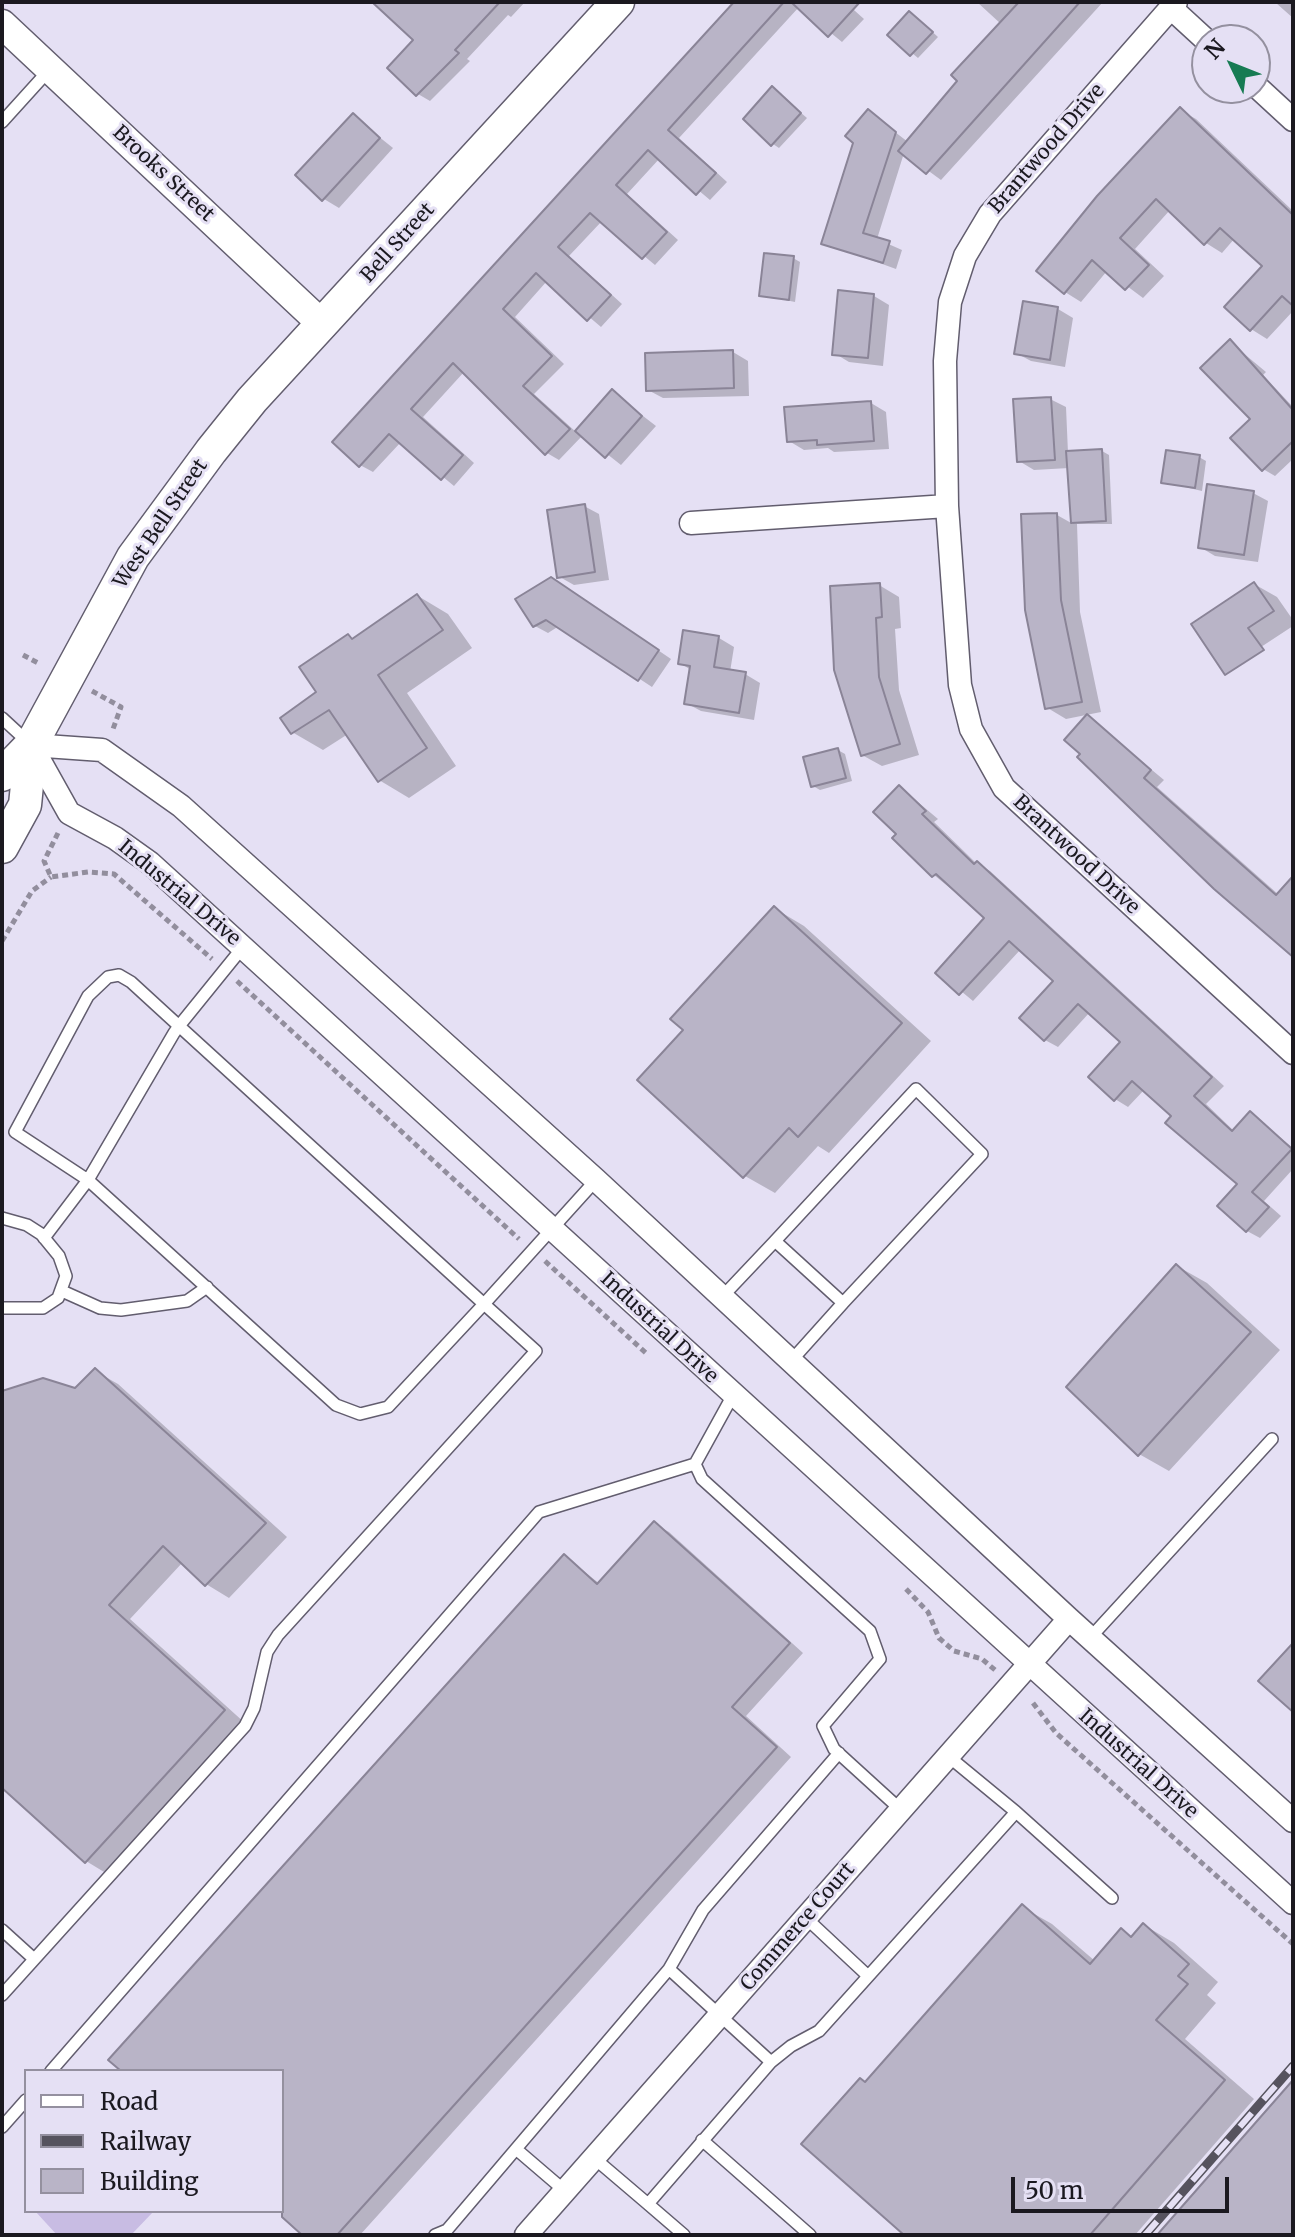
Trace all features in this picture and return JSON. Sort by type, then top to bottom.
[{"type":"main road","name":"Bell Street","points":[[323,325],[618,2]]},
{"type":"main road","name":"West Bell Street","points":[[2,775],[31,745],[133,557],[172,502],[252,400],[323,325]]},
{"type":"main road","name":"West Bell Street","points":[[2,847],[25,805],[31,745]]},
{"type":"street","points":[[1173,5],[1191,24]]},
{"type":"street","name":"Brantwood Drive","points":[[1173,5],[990,214],[965,256],[946,326],[947,506],[960,685],[971,729],[991,769],[1028,813],[1293,1053]]},
{"type":"street","name":"Brooks Street","points":[[2,24],[323,325]]},
{"type":"street","points":[[1271,100],[1293,120]]},
{"type":"street","points":[[691,523],[947,506]]},
{"type":"street","points":[[31,745],[102,750],[141,775],[238,856],[596,1180],[1069,1619],[1293,1821]]},
{"type":"street","name":"Industrial Drive","points":[[31,745],[69,813],[115,838],[150,863],[1293,1903]]},
{"type":"street","name":"Commerce Court","points":[[526,2235],[1069,1619]]},
{"type":"lane","points":[[2,122],[51,69]]},
{"type":"lane","points":[[2,718],[31,745]]},
{"type":"lane","points":[[44,1238],[88,1180],[179,1026],[243,947]]},
{"type":"lane","points":[[2,1995],[245,1726],[257,1699],[267,1652],[278,1635],[536,1351],[484,1304],[179,1026],[119,975],[108,977],[88,996],[15,1132],[88,1180],[336,1405],[360,1414],[388,1407],[484,1304],[596,1180]]},
{"type":"lane","points":[[722,1297],[916,1089],[982,1154],[791,1361]]},
{"type":"lane","points":[[2,1218],[27,1225],[44,1238],[63,1266],[66,1276],[62,1291],[43,1308],[2,1308]]},
{"type":"lane","points":[[775,1241],[843,1303]]},
{"type":"lane","points":[[62,1291],[100,1308],[121,1310],[187,1301],[207,1287]]},
{"type":"lane","points":[[53,2069],[539,1512],[695,1464],[733,1395]]},
{"type":"lane","points":[[1090,1638],[1272,1439]]},
{"type":"lane","points":[[695,1464],[702,1479],[870,1631],[880,1659],[823,1726],[839,1753],[901,1810]]},
{"type":"lane","points":[[435,2235],[447,2230],[669,1969],[703,1910],[839,1753]]},
{"type":"lane","points":[[948,1756],[1112,1898]]},
{"type":"lane","points":[[648,2204],[771,2062],[791,2046],[819,2031],[1016,1812]]},
{"type":"lane","points":[[806,1918],[867,1975]]},
{"type":"lane","points":[[2,1930],[34,1959]]},
{"type":"lane","points":[[669,1969],[771,2062]]},
{"type":"lane","points":[[2,2127],[24,2102]]},
{"type":"lane","points":[[702,2140],[810,2235]]},
{"type":"lane","points":[[516,2149],[565,2191]]},
{"type":"lane","points":[[594,2158],[684,2235]]},
{"type":"path","points":[[44,861],[51,877]]},
{"type":"path","points":[[2,941],[32,891],[51,877],[88,872],[114,874],[649,1355]]},
{"type":"path","points":[[899,1581],[928,1612],[939,1638],[954,1651],[982,1659],[1033,1703],[1056,1733],[1293,1944]]},
{"type":"shaded area","points":[[37,2213],[152,2213],[131,2235],[57,2235]]},
{"type":"building","points":[[372,2],[500,2],[455,50],[459,53],[416,96],[387,68],[413,40]]},
{"type":"building","points":[[734,2],[784,2],[668,130],[716,173],[696,195],[648,150],[616,185],[667,232],[642,259],[590,213],[558,247],[611,295],[587,321],[536,273],[503,309],[552,356],[523,386],[570,429],[545,455],[453,363],[411,409],[463,455],[441,480],[389,434],[359,467],[332,442]]},
{"type":"building","points":[[791,2],[860,2],[828,37]]},
{"type":"building","points":[[1019,2],[1080,2],[926,174],[898,151],[957,81],[951,75]]},
{"type":"building","points":[[909,11],[933,32],[910,56],[887,35]]},
{"type":"building","points":[[772,86],[801,113],[771,146],[743,119]]},
{"type":"building","points":[[1180,107],[1293,215],[1293,306],[1282,296],[1250,331],[1224,307],[1262,266],[1220,228],[1204,245],[1156,199],[1120,238],[1149,265],[1125,290],[1092,260],[1064,294],[1036,271],[1097,196]]},
{"type":"building","points":[[868,109],[896,132],[863,233],[890,241],[883,263],[821,244],[853,143],[845,136]]},
{"type":"building","points":[[353,113],[380,138],[322,201],[295,175]]},
{"type":"building","points":[[764,253],[794,256],[789,300],[759,296]]},
{"type":"building","points":[[838,290],[874,294],[868,358],[832,355]]},
{"type":"building","points":[[1023,301],[1058,307],[1050,360],[1014,354]]},
{"type":"building","points":[[1230,339],[1293,410],[1293,441],[1262,471],[1230,438],[1250,419],[1200,368]]},
{"type":"building","points":[[733,350],[734,388],[646,391],[645,353]]},
{"type":"building","points":[[612,389],[642,416],[605,458],[575,431]]},
{"type":"building","points":[[1051,397],[1055,460],[1017,462],[1013,399]]},
{"type":"building","points":[[871,401],[874,441],[817,445],[817,440],[787,442],[784,407]]},
{"type":"building","points":[[1102,449],[1106,521],[1071,523],[1066,451]]},
{"type":"building","points":[[1166,450],[1200,455],[1195,488],[1161,483]]},
{"type":"building","points":[[1207,484],[1254,491],[1244,555],[1198,548]]},
{"type":"building","points":[[585,504],[595,572],[557,578],[547,510]]},
{"type":"building","points":[[1057,513],[1061,600],[1082,702],[1045,709],[1025,610],[1021,514]]},
{"type":"building","points":[[551,577],[659,650],[638,681],[546,620],[533,627],[515,599]]},
{"type":"building","points":[[1254,582],[1274,611],[1248,628],[1264,650],[1225,675],[1191,624]]},
{"type":"building","points":[[880,583],[882,617],[876,618],[879,677],[900,744],[861,756],[834,670],[830,586]]},
{"type":"building","points":[[417,594],[443,630],[378,675],[427,748],[378,782],[329,710],[291,734],[280,718],[316,692],[299,667],[348,634],[352,639]]},
{"type":"building","points":[[683,630],[719,636],[714,667],[746,672],[739,713],[684,704],[690,666],[678,664]]},
{"type":"building","points":[[1087,714],[1151,770],[1144,778],[1276,895],[1293,876],[1293,957],[1214,889],[1077,757],[1080,754],[1064,740]]},
{"type":"building","points":[[838,748],[846,778],[811,787],[803,757]]},
{"type":"building","points":[[899,785],[926,811],[922,814],[974,864],[977,861],[1212,1077],[1194,1096],[1232,1131],[1250,1111],[1292,1149],[1252,1192],[1269,1207],[1246,1232],[1217,1206],[1237,1184],[1165,1123],[1171,1116],[1132,1081],[1114,1101],[1088,1077],[1120,1042],[1078,1004],[1044,1041],[1019,1018],[1053,981],[1009,941],[959,995],[935,973],[984,918],[936,874],[932,877],[892,838],[896,834],[873,812]]},
{"type":"building","points":[[774,906],[902,1023],[798,1137],[789,1128],[743,1178],[637,1080],[683,1030],[670,1019]]},
{"type":"building","points":[[1176,1264],[1251,1332],[1138,1456],[1066,1387]]},
{"type":"building","points":[[95,1368],[266,1523],[205,1586],[163,1546],[109,1605],[225,1710],[85,1863],[2,1788],[2,1391],[43,1378],[75,1388]]},
{"type":"building","points":[[654,1521],[790,1643],[732,1707],[777,1747],[337,2235],[302,2235],[282,2217],[284,2069],[119,2069],[108,2060],[564,1554],[597,1584]]},
{"type":"building","points":[[1293,1643],[1293,1712],[1258,1681]]},
{"type":"building","points":[[1022,1904],[1090,1964],[1121,1928],[1131,1937],[1143,1923],[1189,1964],[1178,1976],[1188,1984],[1156,2020],[1225,2080],[1090,2235],[904,2235],[801,2144],[860,2078],[865,2082]]},
{"type":"building","points":[[1293,2080],[1293,2235],[1157,2235]]},
{"type":"railway","points":[[1145,2235],[1293,2066]]}]
